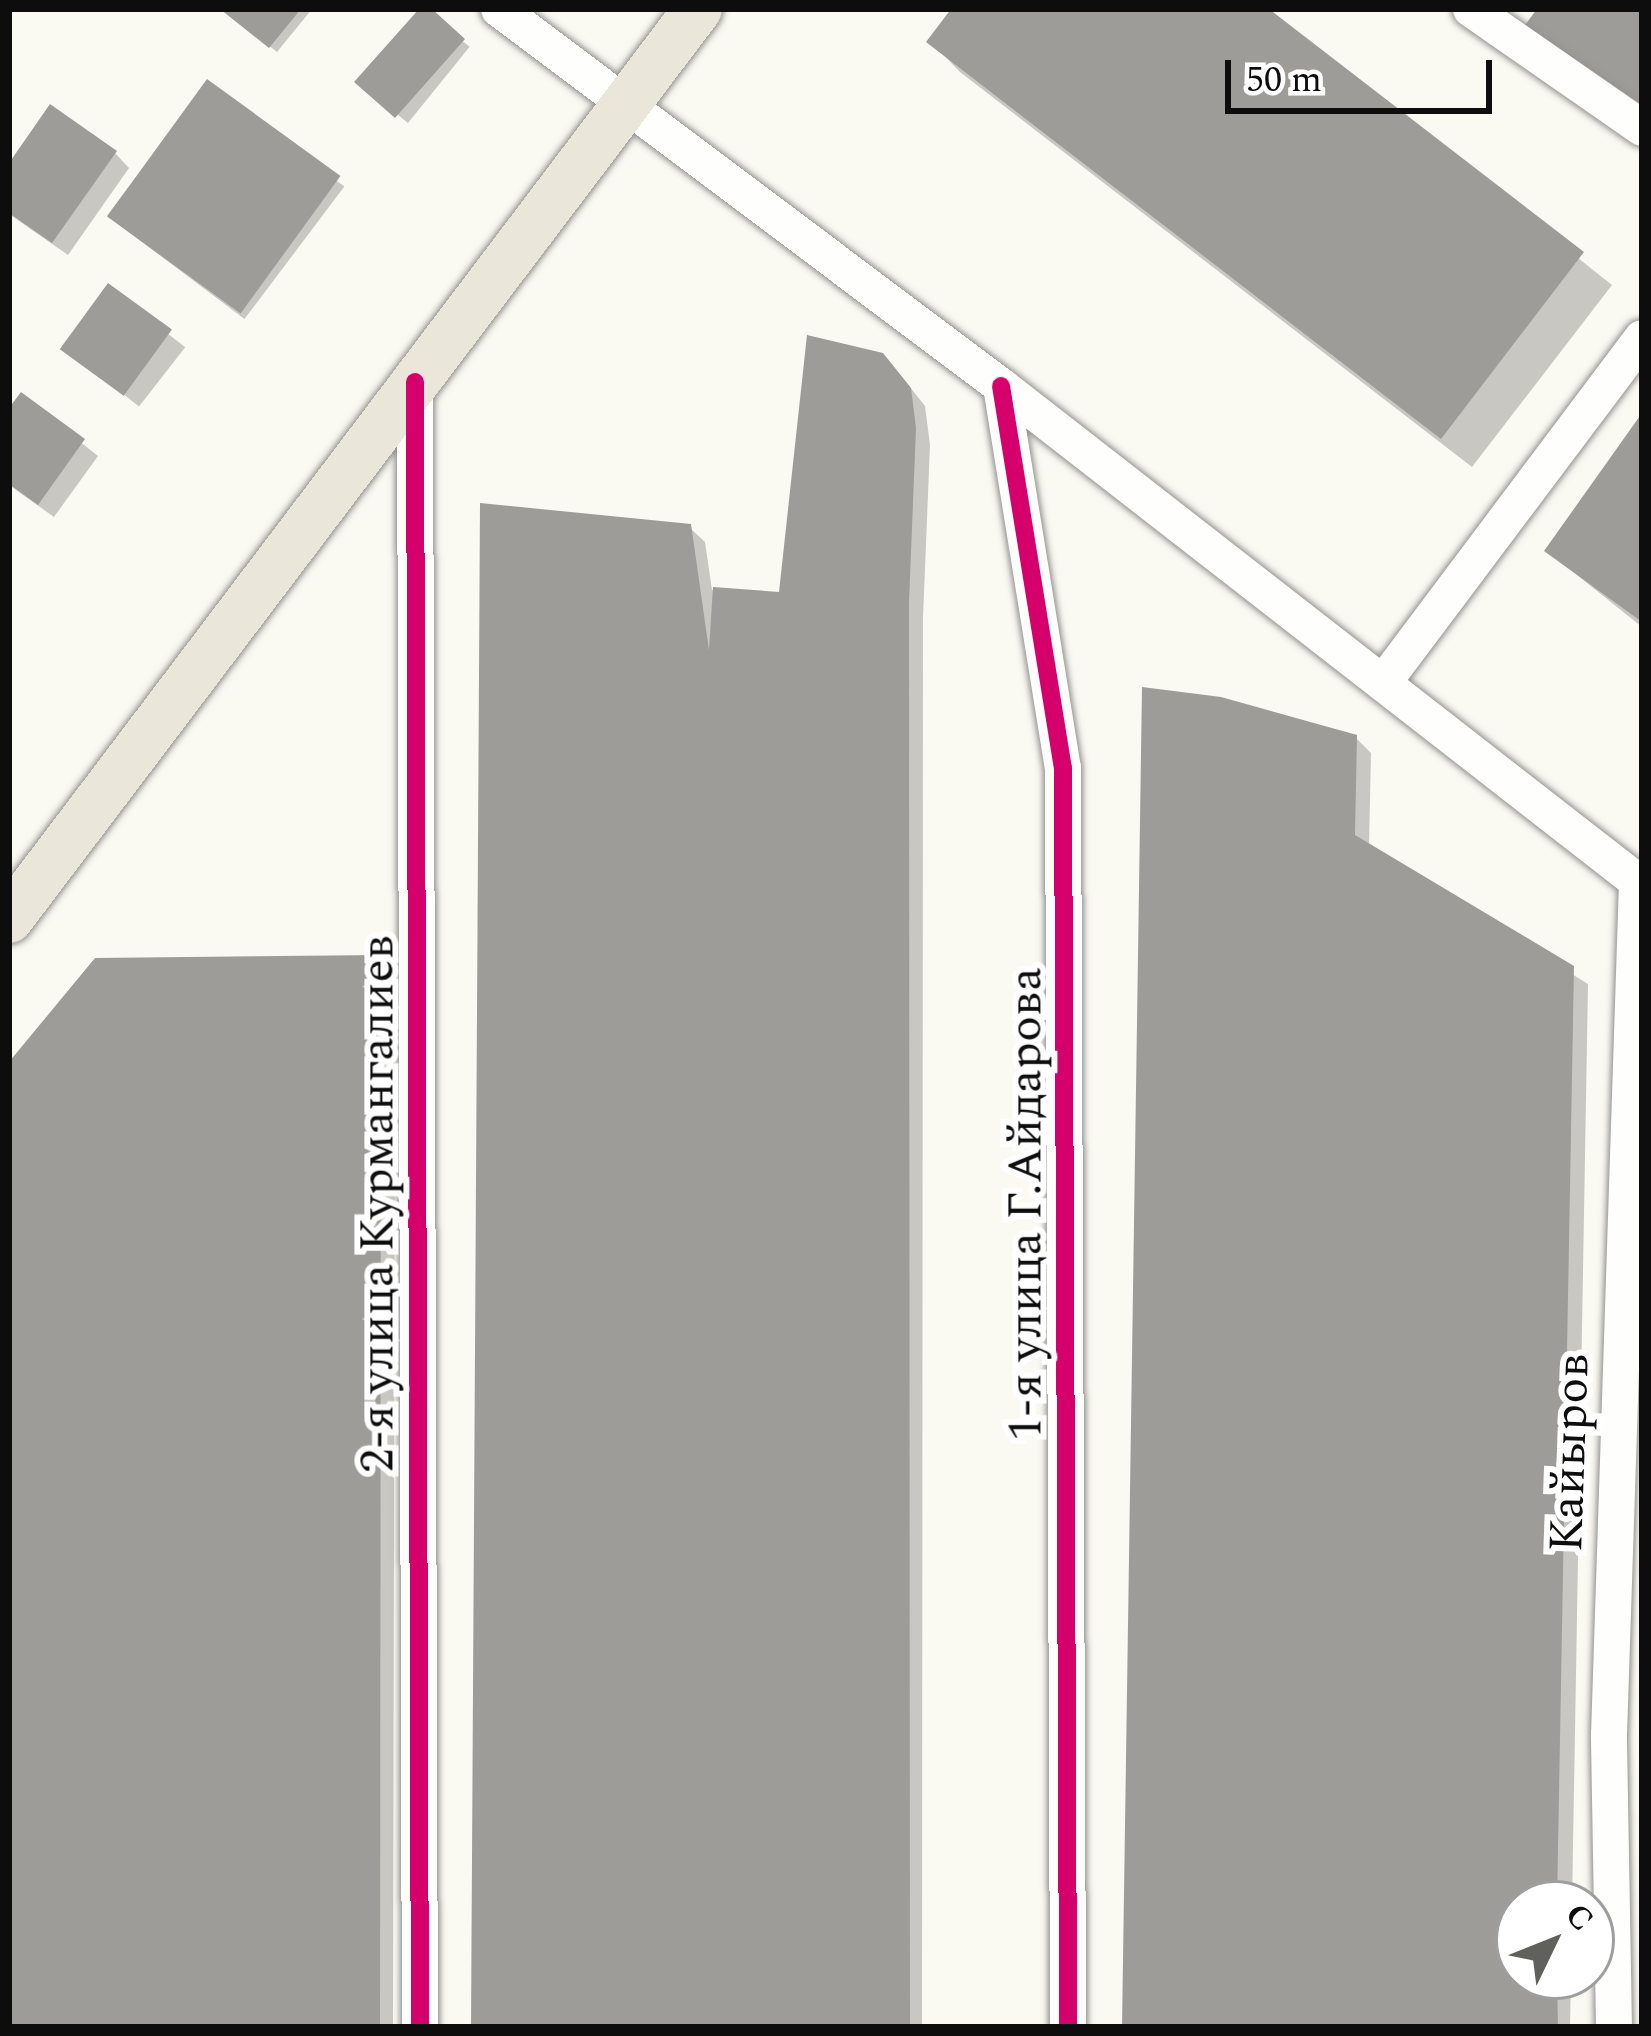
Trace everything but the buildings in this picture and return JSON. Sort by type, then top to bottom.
[{"type":"main road","points":[[9,920],[698,9]]},
{"type":"street","points":[[499,9],[623,108],[1001,386],[1640,883]]},
{"type":"street","points":[[1495,16],[1642,128]]},
{"type":"street","points":[[1382,683],[1642,338]]},
{"type":"street","name":"2-я улица Курмангалиев","points":[[415,382],[420,2027]]},
{"type":"street","name":"1-я улица Г.Айдарова","points":[[1001,386],[1063,768],[1068,2027]]},
{"type":"street","name":"Кайыров","points":[[1614,2027],[1609,1735],[1640,883]]},
{"type":"cycle path","points":[[415,382],[420,2027]]},
{"type":"cycle path","points":[[1001,386],[1063,768],[1068,2027]]}]
